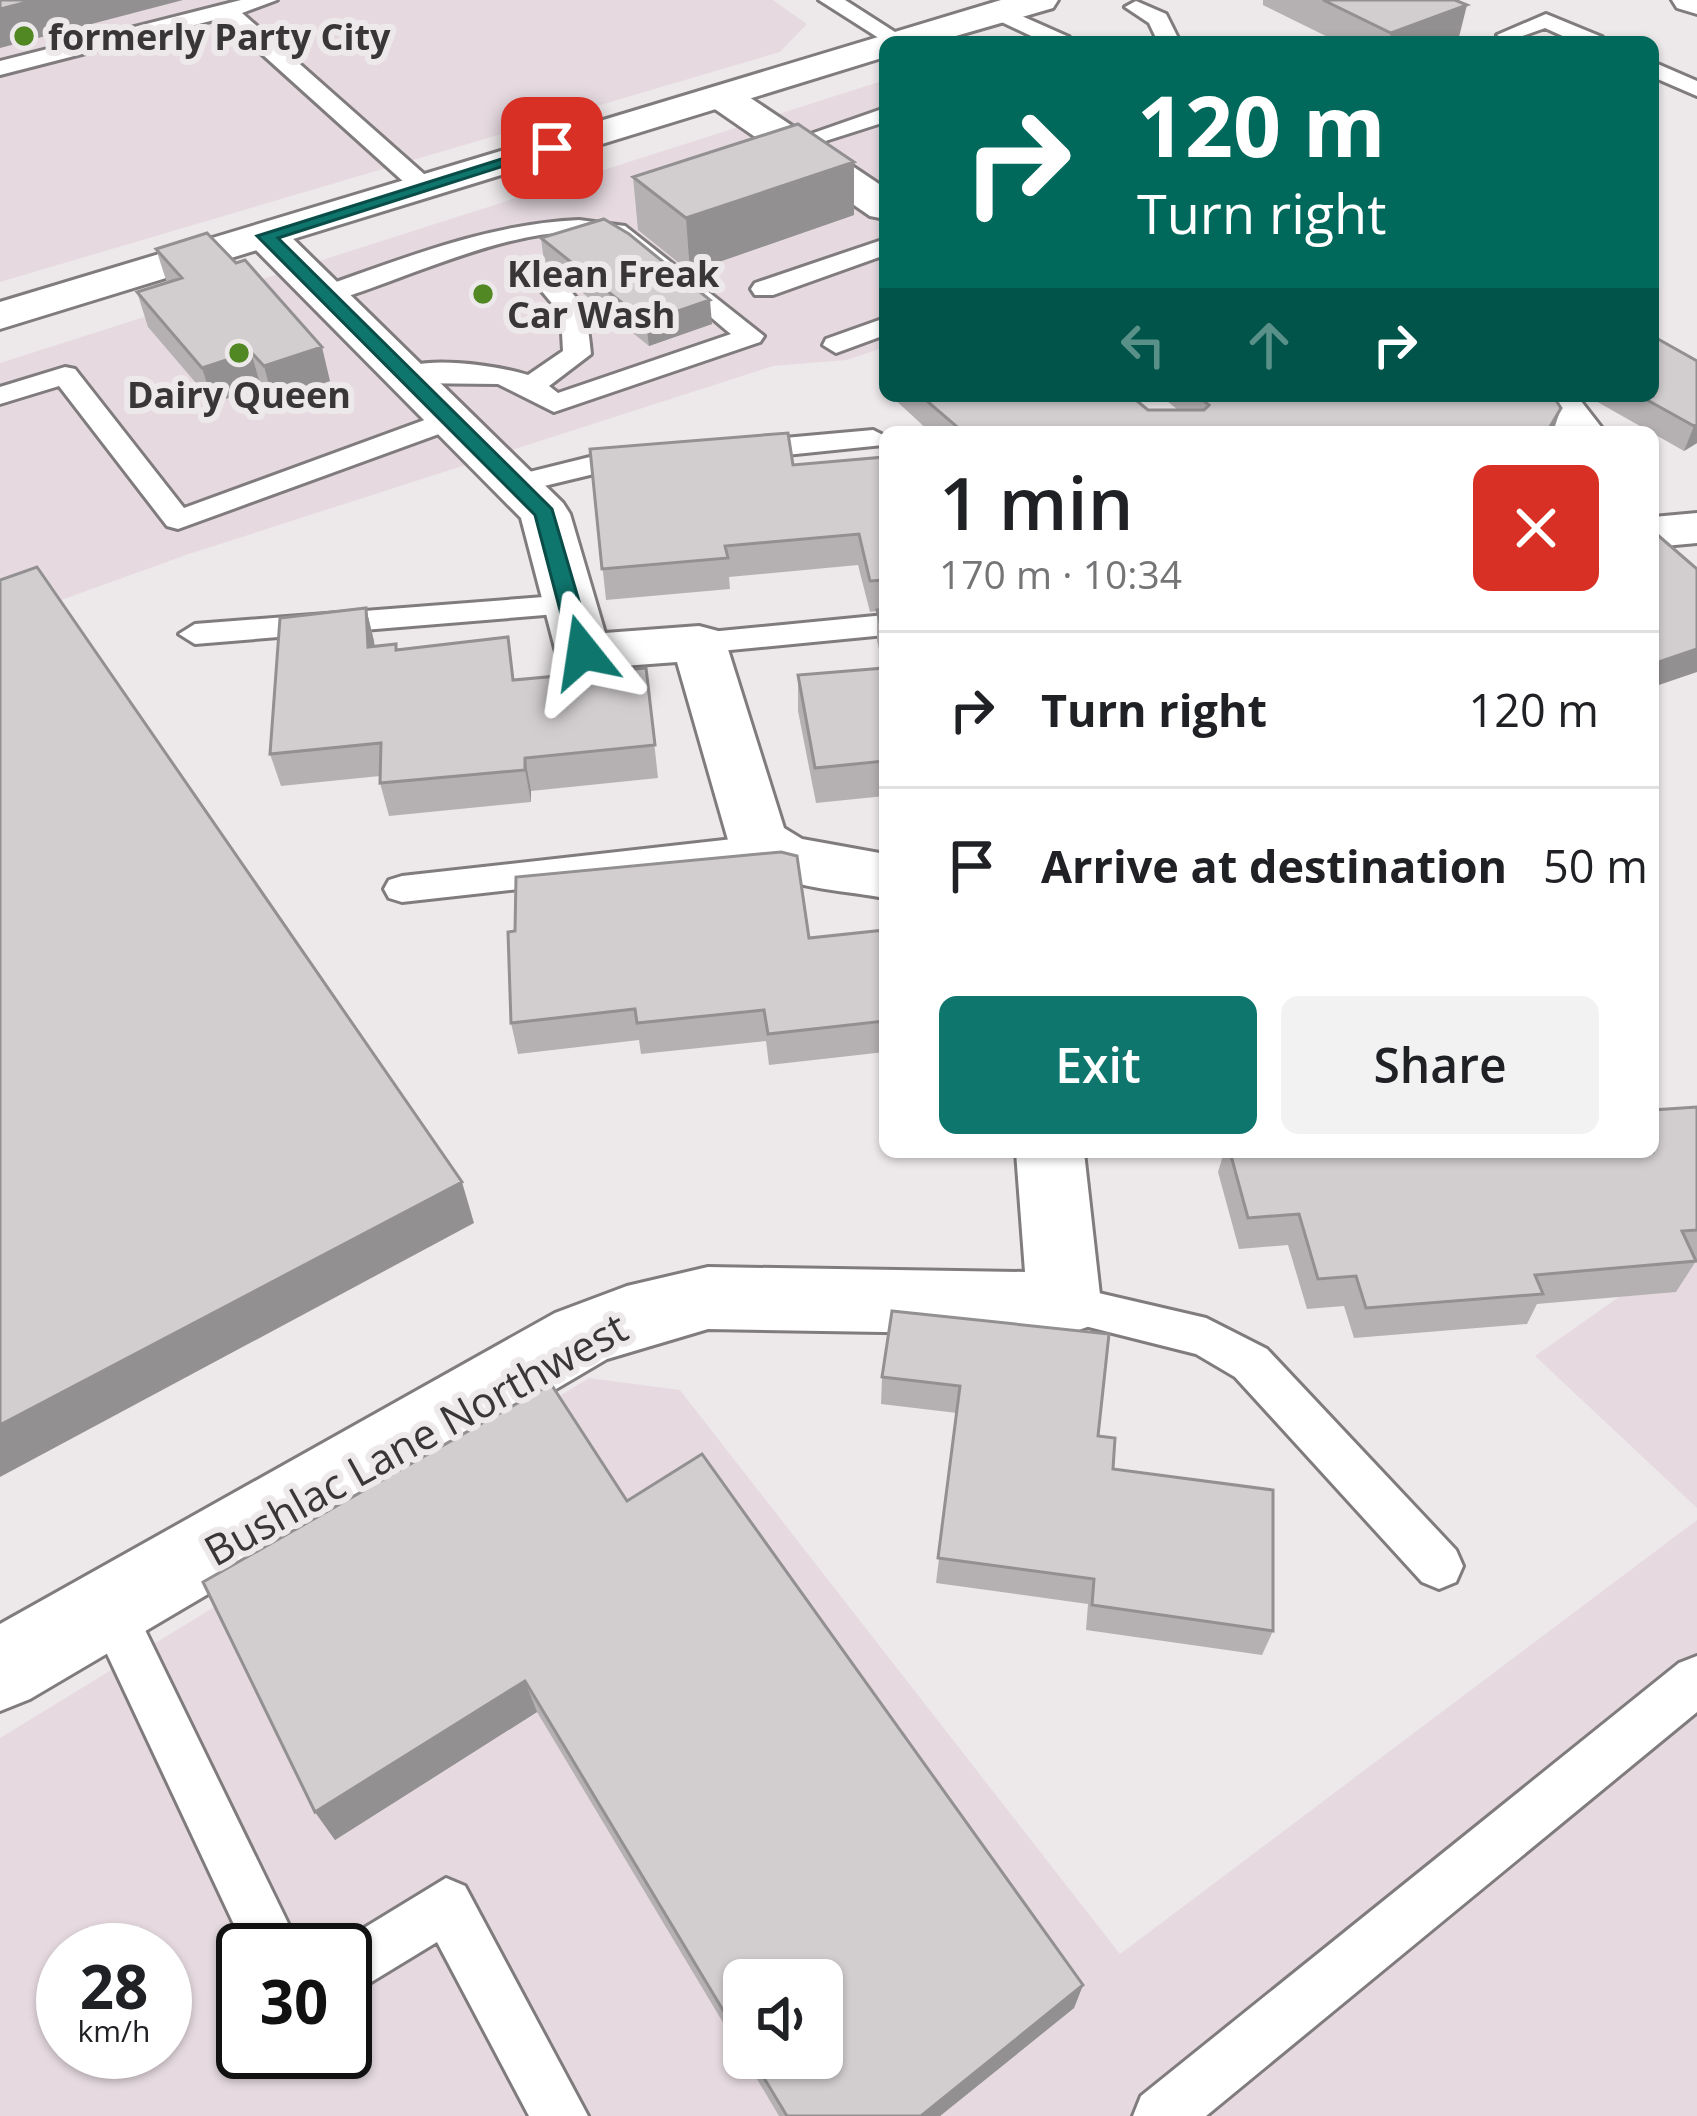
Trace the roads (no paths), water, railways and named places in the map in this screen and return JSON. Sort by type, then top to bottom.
[{"type":"street","points":[[915,36],[1040,0]]},
{"type":"street","points":[[0,316],[879,47]]},
{"type":"street","points":[[723,97],[784,144],[879,203]]},
{"type":"street","points":[[266,236],[545,514],[583,652],[699,643],[758,840],[786,858],[879,875]]},
{"type":"street","points":[[1051,1158],[1064,1304]]},
{"type":"street","name":"Bushlac Lane Northwest","points":[[0,1670],[581,1336],[627,1318],[708,1298],[1064,1304]]},
{"type":"lane","points":[[0,68],[266,0]]},
{"type":"lane","points":[[830,0],[889,36]]},
{"type":"lane","points":[[1129,3],[1157,19],[1166,36]]},
{"type":"lane","points":[[226,10],[424,187]]},
{"type":"lane","points":[[999,12],[1049,36]]},
{"type":"lane","points":[[1508,35],[1546,20],[1581,36]]},
{"type":"lane","points":[[1659,72],[1697,89]]},
{"type":"lane","points":[[784,144],[879,117]]},
{"type":"lane","points":[[325,295],[499,247],[532,227],[590,226],[616,231],[751,336],[554,404],[534,384],[478,370],[406,375]]},
{"type":"lane","points":[[764,289],[879,249]]},
{"type":"lane","points":[[534,384],[577,354],[574,313],[553,289]]},
{"type":"lane","points":[[836,345],[879,328]]},
{"type":"lane","points":[[0,396],[65,375],[178,520],[451,420]]},
{"type":"lane","points":[[710,454],[873,439]]},
{"type":"lane","points":[[515,484],[594,464],[664,458]]},
{"type":"lane","points":[[195,634],[570,605]]},
{"type":"lane","points":[[699,643],[879,626]]},
{"type":"lane","points":[[402,889],[769,848]]},
{"type":"lane","points":[[822,866],[879,859]]},
{"type":"lane","points":[[1064,1304],[1206,1337],[1251,1364],[1439,1566]]},
{"type":"lane","points":[[109,1607],[261,1923]]},
{"type":"lane","points":[[1161,2116],[1697,1680]]},
{"type":"lane","points":[[372,1953],[446,1905],[560,2116]]},
{"type":"place","name":"formerly Party City","points":[[24,36]]},
{"type":"place","name":"Klean Freak Car Wash","points":[[483,294]]},
{"type":"place","name":"Dairy Queen","points":[[239,353]]}]
